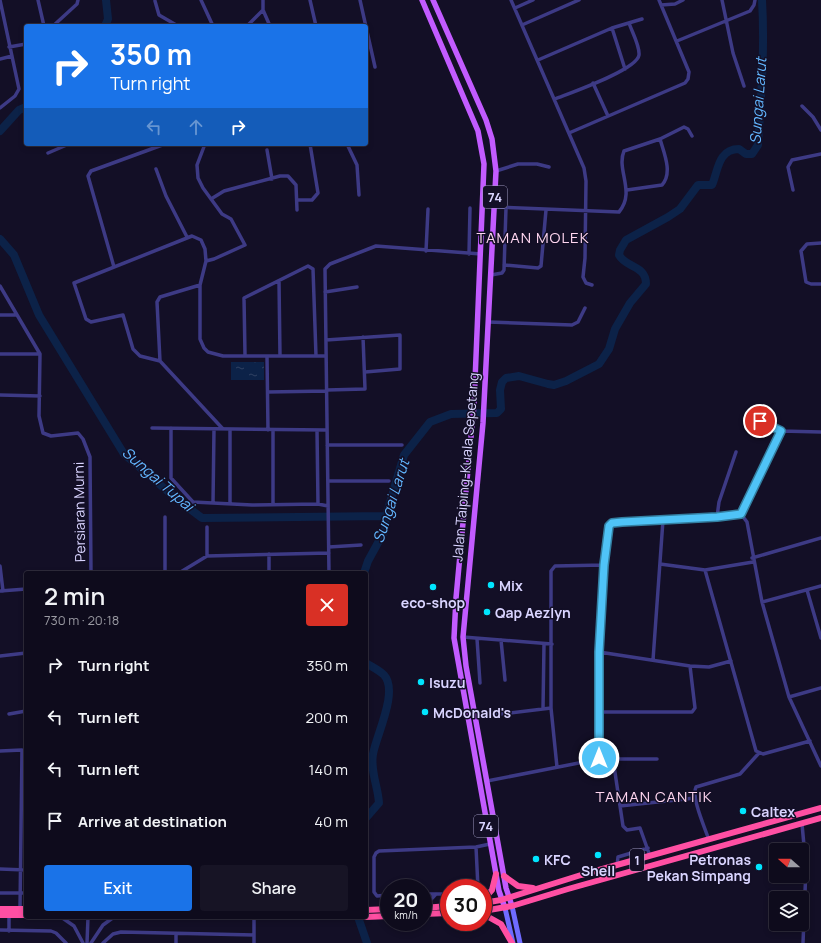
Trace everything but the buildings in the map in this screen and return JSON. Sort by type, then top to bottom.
[{"type":"highway","name":"1","points":[[492,902],[821,808]]},
{"type":"highway","points":[[810,811],[807,818],[814,820]]},
{"type":"highway","points":[[788,817],[792,818],[793,822],[790,827]]},
{"type":"highway","name":"1","points":[[492,910],[505,908],[821,818]]},
{"type":"highway","points":[[492,890],[496,874]]},
{"type":"highway","points":[[504,876],[518,886],[536,889]]},
{"type":"highway","points":[[0,909],[23,909]]},
{"type":"highway","points":[[368,913],[380,911]]},
{"type":"highway","points":[[368,913],[380,915]]},
{"type":"highway","points":[[0,915],[24,915]]},
{"type":"highway","points":[[492,919],[501,924],[513,943]]},
{"type":"main road","name":"Jalan Taiping-Kuala Sepetang","points":[[422,0],[478,131],[482,146],[484,164],[482,254],[473,423],[456,598],[454,638],[490,844],[501,900],[505,908],[513,943]]},
{"type":"main road","name":"Jalan Taiping-Kuala Sepetang","points":[[433,0],[486,120],[492,139],[496,171],[483,423],[463,637],[504,876],[520,943]]},
{"type":"street","points":[[0,0],[2,21],[10,47],[19,88],[15,96],[0,108]]},
{"type":"street","points":[[38,0],[44,24]]},
{"type":"street","points":[[200,0],[212,24]]},
{"type":"street","points":[[263,0],[263,10],[269,24]]},
{"type":"street","points":[[310,0],[316,24]]},
{"type":"street","points":[[360,0],[365,24]]},
{"type":"street","points":[[511,0],[584,168],[586,181],[585,258],[583,276],[586,283],[592,285]]},
{"type":"street","points":[[515,8],[533,0]]},
{"type":"street","points":[[522,24],[578,0]]},
{"type":"street","points":[[569,132],[685,83],[688,79],[689,72],[659,0]]},
{"type":"street","points":[[661,6],[675,4],[683,0]]},
{"type":"street","points":[[722,0],[733,53],[744,86]]},
{"type":"street","points":[[677,41],[750,11],[755,0]]},
{"type":"street","points":[[155,1],[159,14],[175,24]]},
{"type":"street","points":[[55,24],[78,2]]},
{"type":"street","points":[[249,24],[263,10]]},
{"type":"street","points":[[538,60],[612,28],[642,20]]},
{"type":"street","points":[[555,99],[625,69],[637,60],[639,54],[629,23]]},
{"type":"street","points":[[612,28],[625,69]]},
{"type":"street","points":[[368,36],[375,67]]},
{"type":"street","points":[[10,47],[24,44]]},
{"type":"street","points":[[0,59],[12,56]]},
{"type":"street","points":[[593,83],[608,116]]},
{"type":"street","points":[[802,106],[813,117],[821,130]]},
{"type":"street","points":[[495,207],[585,212],[619,212],[623,208],[627,190],[622,159],[624,151],[660,139],[684,127],[688,129],[692,136]]},
{"type":"street","points":[[627,190],[662,186],[667,172],[666,158],[660,139]]},
{"type":"street","points":[[48,153],[64,146]]},
{"type":"street","points":[[114,267],[88,176],[91,171],[160,146]]},
{"type":"street","points":[[204,146],[198,159],[197,172],[203,188],[222,214],[231,219],[245,245],[206,261]]},
{"type":"street","points":[[297,200],[312,200],[318,193],[310,146]]},
{"type":"street","points":[[348,146],[357,165],[359,195]]},
{"type":"street","points":[[267,150],[272,179]]},
{"type":"street","points":[[793,190],[788,167],[792,160],[821,154]]},
{"type":"street","points":[[496,171],[518,164],[537,164],[549,167]]},
{"type":"street","points":[[156,169],[169,203],[187,237]]},
{"type":"street","points":[[211,199],[224,191],[280,176],[288,176],[293,179],[296,185],[297,210]]},
{"type":"street","points":[[469,254],[470,208]]},
{"type":"street","points":[[491,275],[502,273],[504,265],[506,208]]},
{"type":"street","points":[[426,251],[428,209]]},
{"type":"street","points":[[504,265],[538,268],[541,266],[543,261],[546,210]]},
{"type":"street","points":[[223,429],[160,361],[140,356],[134,349],[123,315],[119,314],[91,322],[86,319],[74,283],[192,236],[201,240],[205,250],[206,261],[200,285],[199,331],[204,348],[214,355],[326,356]]},
{"type":"street","points":[[821,243],[807,244],[801,251],[806,282],[821,284]]},
{"type":"street","points":[[329,571],[325,269],[330,264],[368,248],[384,246],[426,251],[482,254]]},
{"type":"street","points":[[245,355],[244,298],[308,266],[313,269],[316,356]]},
{"type":"street","points":[[279,281],[280,356]]},
{"type":"street","points":[[160,361],[157,302],[160,298],[200,285]]},
{"type":"street","points":[[0,286],[40,354]]},
{"type":"street","points":[[325,292],[357,287]]},
{"type":"street","points":[[488,322],[572,325],[578,322],[585,308]]},
{"type":"street","points":[[0,315],[17,315]]},
{"type":"street","points":[[326,340],[400,335],[400,369],[365,372]]},
{"type":"street","points":[[268,392],[365,389],[363,337]]},
{"type":"street","points":[[0,354],[40,354]]},
{"type":"street","name":"Persiaran Murni","points":[[40,354],[40,426],[43,433],[51,436],[78,433],[83,439],[90,457],[91,571]]},
{"type":"street","points":[[267,356],[268,430]]},
{"type":"street","points":[[0,395],[40,396]]},
{"type":"street","points":[[760,421],[781,431],[821,432]]},
{"type":"street","points":[[152,428],[326,430]]},
{"type":"street","points":[[171,428],[171,478],[194,502],[252,506],[318,504],[328,506]]},
{"type":"street","points":[[213,503],[214,429]]},
{"type":"street","points":[[230,429],[230,504]]},
{"type":"street","points":[[273,430],[273,505]]},
{"type":"street","points":[[317,430],[318,504]]},
{"type":"street","points":[[741,514],[781,431]]},
{"type":"street","points":[[327,445],[402,445]]},
{"type":"street","points":[[717,517],[719,502],[736,452]]},
{"type":"street","points":[[328,481],[388,481]]},
{"type":"street","points":[[599,758],[599,652],[604,565],[610,524],[741,514]]},
{"type":"street","points":[[741,514],[747,522],[762,602],[789,697],[821,766]]},
{"type":"street","points":[[164,517],[165,571]]},
{"type":"street","points":[[653,660],[663,520]]},
{"type":"street","points":[[207,527],[207,556]]},
{"type":"street","points":[[660,564],[705,570],[753,560],[821,538]]},
{"type":"street","points":[[329,547],[361,546]]},
{"type":"street","points":[[182,571],[207,556],[329,553]]},
{"type":"street","points":[[269,554],[269,571]]},
{"type":"street","points":[[557,767],[551,708],[552,567],[604,565]]},
{"type":"street","points":[[0,566],[1,591],[24,589]]},
{"type":"street","points":[[705,570],[756,751],[763,754],[810,741]]},
{"type":"street","points":[[762,602],[821,586]]},
{"type":"street","points":[[807,590],[821,638]]},
{"type":"street","points":[[463,637],[552,644]]},
{"type":"street","points":[[477,638],[480,683]]},
{"type":"street","points":[[501,640],[505,680]]},
{"type":"street","points":[[543,709],[544,644]]},
{"type":"street","points":[[0,656],[24,652]]},
{"type":"street","points":[[599,652],[690,666],[709,667],[731,661]]},
{"type":"street","points":[[598,712],[692,712],[695,708],[690,666]]},
{"type":"street","points":[[789,697],[821,688]]},
{"type":"street","points":[[476,717],[551,708]]},
{"type":"street","points":[[9,714],[24,711]]},
{"type":"street","points":[[0,751],[24,750],[24,870],[21,893],[23,909]]},
{"type":"street","points":[[709,840],[695,798],[696,787],[740,774],[759,753]]},
{"type":"street","points":[[487,781],[599,758],[657,759]]},
{"type":"street","points":[[613,759],[625,829],[640,828],[650,856]]},
{"type":"street","points":[[620,806],[695,798]]},
{"type":"street","points":[[802,824],[806,867],[803,943]]},
{"type":"street","points":[[380,896],[377,896],[374,892],[374,857],[379,851],[490,844]]},
{"type":"street","points":[[476,846],[478,879]]},
{"type":"street","points":[[616,866],[618,857],[648,848]]},
{"type":"street","points":[[0,869],[24,870]]},
{"type":"street","points":[[0,893],[21,893]]},
{"type":"street","points":[[432,894],[440,894]]},
{"type":"street","points":[[432,898],[436,894]]},
{"type":"street","points":[[9,915],[9,930]]},
{"type":"street","points":[[64,919],[74,926],[82,943]]},
{"type":"street","points":[[87,943],[88,919]]},
{"type":"street","points":[[91,943],[104,925],[112,919]]},
{"type":"street","points":[[254,919],[254,943]]},
{"type":"street","points":[[0,930],[51,931],[56,933],[66,943]]},
{"type":"street","points":[[103,943],[113,934],[121,932],[254,935]]},
{"type":"street","points":[[176,934],[176,943]]},
{"type":"water","points":[[231,362],[264,362],[264,380],[231,380]]},
{"type":"waterway","name":"Sungai Tupai","points":[[106,0],[108,19],[106,24]]},
{"type":"waterway","name":"Sungai Larut","points":[[365,571],[368,561],[385,530],[386,516],[404,455],[430,422],[451,414],[497,413],[501,409],[500,390],[502,382],[506,378],[519,376],[554,385],[566,381],[599,364],[609,349],[615,329],[630,303],[646,284],[643,273],[626,262],[619,255],[620,250],[626,240],[680,209],[698,185],[712,185],[720,162],[727,153],[732,150],[739,149],[746,154],[752,154],[758,145],[763,55],[762,0]]},
{"type":"waterway","name":"Sungai Tupai","points":[[0,131],[19,110],[24,108]]},
{"type":"waterway","name":"Sungai Tupai","points":[[0,239],[14,255],[39,315],[124,454],[178,500],[202,518],[386,516]]},
{"type":"waterway","name":"Sungai Larut","points":[[368,664],[384,675],[388,682],[389,692],[388,702],[372,760],[379,803],[368,816]]},
{"type":"waterway","name":"Sungai Larut","points":[[359,919],[367,943]]},
{"type":"place","name":"Mix","points":[[491,585]]},
{"type":"place","name":"eco-shop","points":[[433,587]]},
{"type":"place","name":"Qap Aezlyn","points":[[487,612]]},
{"type":"place","name":"Isuzu","points":[[421,682]]},
{"type":"place","name":"McDonald's","points":[[425,712]]},
{"type":"place","name":"Caltex","points":[[743,811]]},
{"type":"place","name":"Shell","points":[[598,855]]},
{"type":"place","name":"KFC","points":[[536,859]]},
{"type":"place","name":"Petronas Pekan Simpang","points":[[759,867]]},
{"type":"district","name":"TAMAN MOLEK","points":[[533,237]]},
{"type":"district","name":"TAMAN CANTIK","points":[[654,796]]},
{"type":"route","points":[[599,758],[599,652],[604,565],[609,526],[612,523],[622,522],[734,516],[741,514],[781,431],[760,421]]}]
